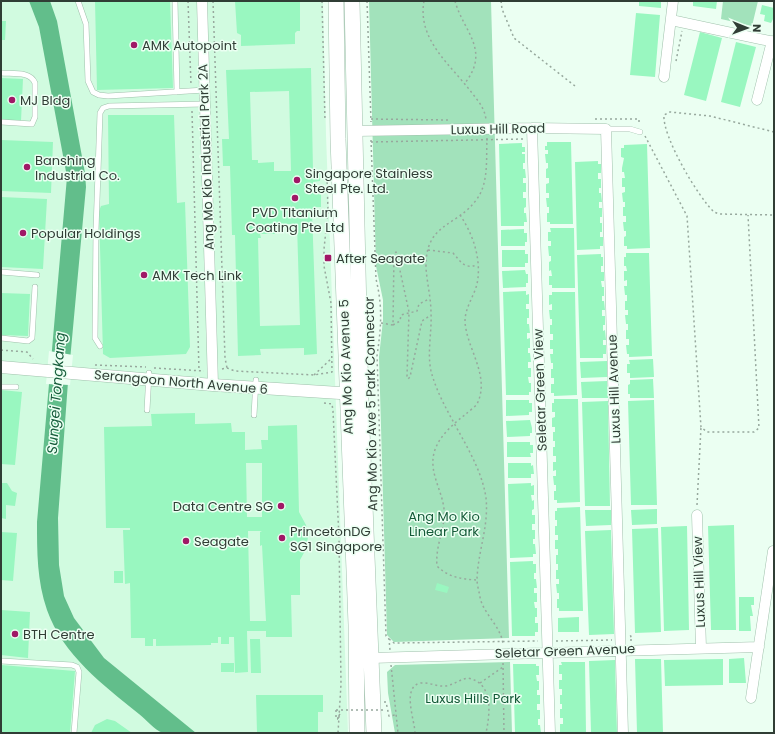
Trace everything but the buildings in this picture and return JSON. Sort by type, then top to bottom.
[{"type":"main road","name":"Ang Mo Kio Avenue 5","points":[[336,1],[337,66],[374,733]]},
{"type":"main road","name":"Ang Mo Kio Avenue 5","points":[[352,1],[356,131],[354,390],[357,733]]},
{"type":"main road","points":[[337,66],[346,58],[354,55]]},
{"type":"street","name":"Ang Mo Kio Industrial Park 2A","points":[[202,1],[213,381]]},
{"type":"street","points":[[664,76],[673,1]]},
{"type":"street","points":[[671,20],[773,42],[757,100]]},
{"type":"street","name":"Luxus Hill Road","points":[[356,131],[487,134],[606,129]]},
{"type":"street","name":"Luxus Hill Avenue","points":[[606,129],[624,733]]},
{"type":"street","name":"Seletar Green View","points":[[532,133],[550,733]]},
{"type":"street","name":"Serangoon North Avenue 6","points":[[1,361],[92,372],[354,390]]},
{"type":"street","name":"Serangoon North Avenue 6","points":[[1,368],[31,364]]},
{"type":"street","name":"Luxus Hill View","points":[[697,515],[701,648]]},
{"type":"street","points":[[751,698],[773,551]]},
{"type":"street","name":"Seletar Green Avenue","points":[[371,658],[548,651],[621,645],[701,648],[759,647]]},
{"type":"lane","points":[[78,1],[86,24],[88,81],[92,92],[99,95],[108,96],[204,90]]},
{"type":"lane","points":[[175,1],[177,92]]},
{"type":"lane","points":[[1,73],[28,75],[33,78],[35,83],[35,117],[32,124],[1,122]]},
{"type":"lane","points":[[100,346],[95,338],[96,230],[100,113],[103,108],[110,106],[205,104]]},
{"type":"lane","name":"Luxus Hill Road","points":[[606,129],[630,129],[640,132]]},
{"type":"lane","points":[[1,272],[37,275]]},
{"type":"lane","points":[[1,338],[28,341],[32,338],[35,287]]},
{"type":"lane","points":[[147,410],[149,376]]},
{"type":"lane","points":[[254,415],[256,384]]},
{"type":"lane","points":[[1,387],[16,387]]},
{"type":"lane","points":[[1,661],[72,665],[77,667],[79,672],[74,733]]},
{"type":"path","points":[[188,1],[191,91]]},
{"type":"path","points":[[213,1],[225,358],[227,368]]},
{"type":"path","points":[[322,1],[326,127]]},
{"type":"path","name":"Ang Mo Kio Ave 5 Park Connector","points":[[366,1],[373,236],[376,280],[381,299],[381,323],[377,356],[386,636],[389,639],[398,733]]},
{"type":"path","points":[[424,1],[422,21],[426,33],[435,49],[465,83],[485,113],[487,134],[486,181],[477,199],[460,215],[445,225],[432,237],[428,250],[426,267],[431,315],[430,359],[432,371],[453,424],[472,456],[486,497],[487,517],[477,580],[480,601],[503,641],[504,733]]},
{"type":"path","points":[[454,1],[473,38],[475,50],[472,74],[465,83]]},
{"type":"path","points":[[501,1],[502,9],[514,38],[575,86]]},
{"type":"path","points":[[675,62],[683,22]]},
{"type":"path","points":[[192,104],[199,371]]},
{"type":"path","points":[[774,132],[710,116],[670,112],[664,115],[664,122],[674,152],[710,208],[720,214],[774,215]]},
{"type":"path","points":[[640,132],[646,138],[687,216],[701,427],[697,515]]},
{"type":"path","points":[[371,142],[487,134],[532,133]]},
{"type":"path","points":[[327,173],[328,211],[324,249],[324,266],[331,302],[332,372]]},
{"type":"path","points":[[460,215],[468,227],[475,245],[478,265],[477,283],[465,320],[466,329],[479,370],[480,393],[477,405],[453,424],[440,440],[434,452],[433,463],[435,477],[444,509],[437,545],[437,566],[452,576],[462,579],[477,580]]},
{"type":"path","points":[[701,427],[707,432],[754,432],[759,428],[748,215]]},
{"type":"path","points":[[428,250],[453,253],[462,265],[467,267],[478,265]]},
{"type":"path","points":[[393,325],[394,254],[396,252],[409,312],[408,378],[410,378],[422,321],[431,315]]},
{"type":"path","points":[[381,323],[393,325],[400,321],[401,315],[417,311],[419,304],[429,299]]},
{"type":"path","points":[[1,350],[27,352],[31,364]]},
{"type":"path","points":[[314,375],[332,358]]},
{"type":"path","points":[[332,404],[339,538],[341,684],[338,733]]},
{"type":"path","points":[[389,639],[394,643],[548,641],[621,645],[632,640]]},
{"type":"path","points":[[479,683],[503,667]]},
{"type":"path","points":[[415,733],[410,701],[412,691],[417,685],[423,683],[448,686],[468,678],[479,683],[483,688],[489,702],[490,714],[486,733]]},
{"type":"path","points":[[340,718],[337,718],[338,714],[340,714],[338,719],[336,719],[336,710],[384,710],[384,702],[386,702],[389,716],[396,715]]},
{"type":"shaded area","points":[[1,1],[323,1],[326,135],[348,733],[1,733]]},
{"type":"green space","name":"Ang Mo Kio Linear Park","points":[[369,1],[491,1],[509,638],[394,642],[387,635],[379,357],[383,320],[383,300],[376,266]]},
{"type":"green space","points":[[723,1],[758,1],[752,26],[721,19]]},
{"type":"green space","name":"Luxus Hills Park","points":[[510,662],[512,733],[395,733],[388,693],[387,672],[395,665]]},
{"type":"water","name":"Sungei Tongkang","points":[[29,1],[50,1],[57,21],[85,173],[86,187],[68,382],[58,518],[59,565],[64,596],[74,618],[104,658],[196,733],[160,732],[98,680],[63,641],[47,610],[41,588],[38,566],[37,522],[67,177],[39,27]]},
{"type":"pier","points":[[49,351],[73,355],[70,385],[46,384]]},
{"type":"place","name":"AMK Autopoint","points":[[134,45]]},
{"type":"place","name":"MJ Bldg","points":[[12,100]]},
{"type":"place","name":"Banshing Industrial Co.","points":[[27,167]]},
{"type":"place","name":"Singapore Stainless Steel Pte. Ltd.","points":[[297,180]]},
{"type":"place","name":"PVD TItanium Coating Pte Ltd","points":[[295,198]]},
{"type":"place","name":"Popular Holdings","points":[[23,233]]},
{"type":"place","name":"After Seagate","points":[[328,258]]},
{"type":"place","name":"AMK Tech Link","points":[[144,275]]},
{"type":"place","name":"Data Centre SG","points":[[281,506]]},
{"type":"place","name":"PrincetonDG SG1 Singapore","points":[[282,538]]},
{"type":"place","name":"Seagate","points":[[186,541]]},
{"type":"place","name":"BTH Centre","points":[[15,634]]}]
